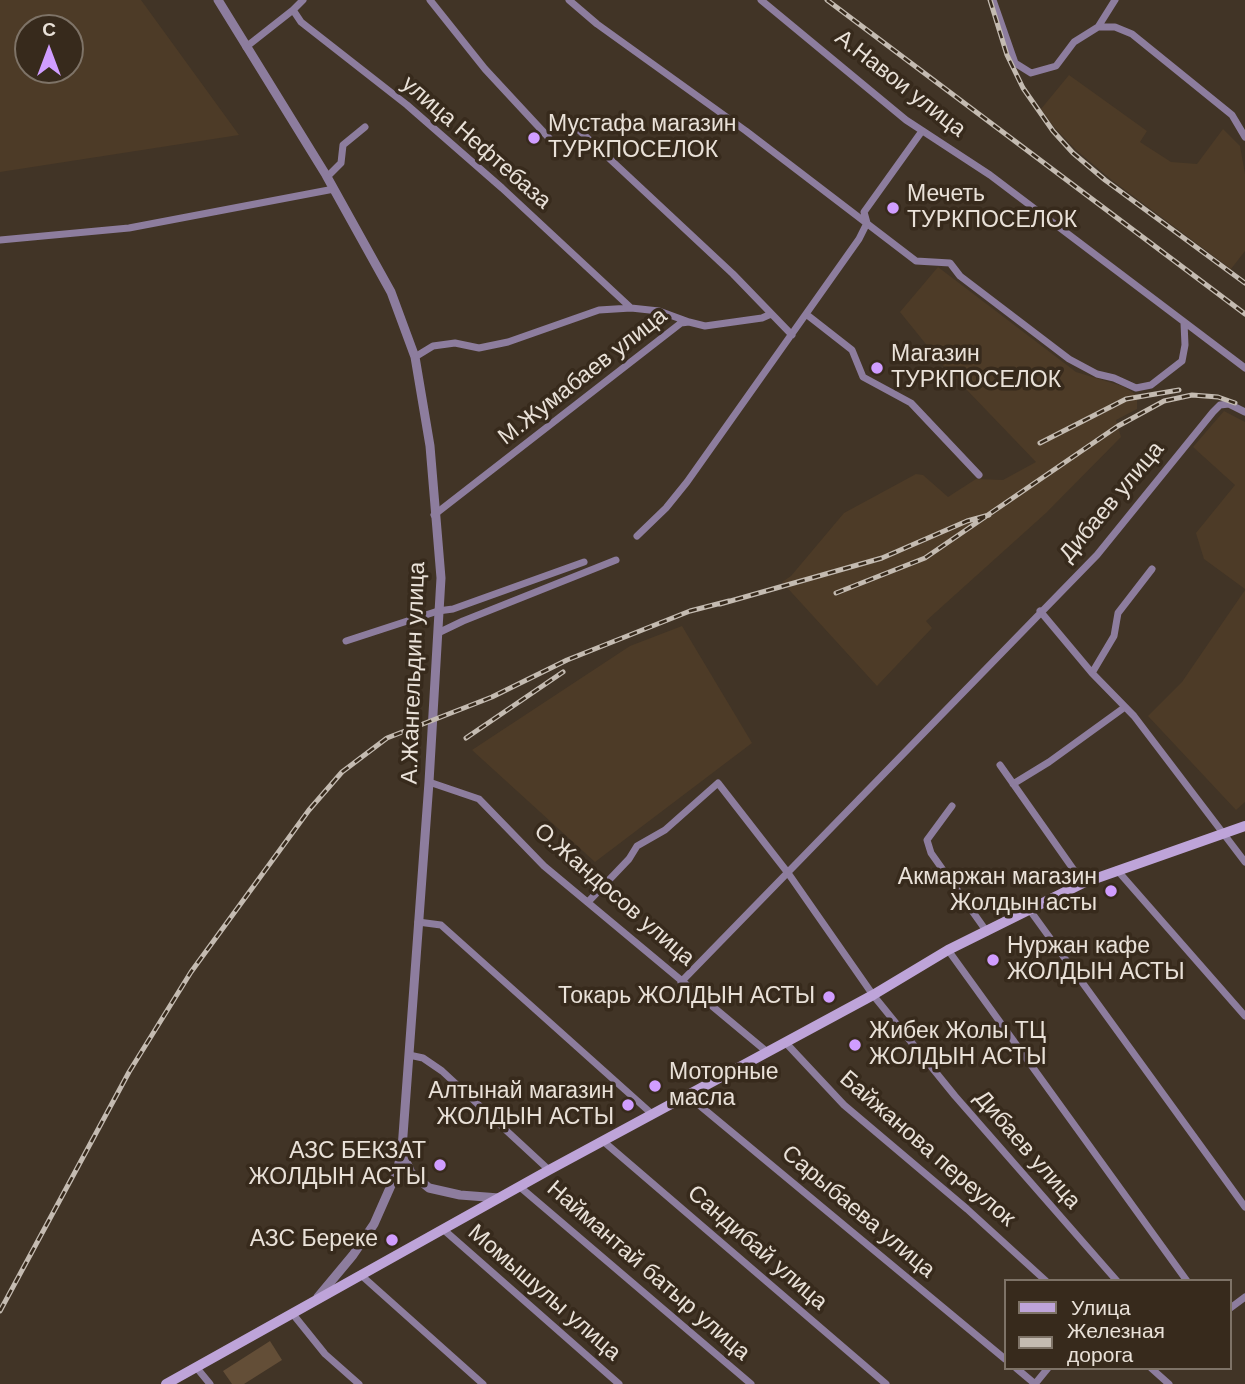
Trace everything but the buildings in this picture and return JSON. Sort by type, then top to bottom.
[{"type":"main road","points":[[166,1384],[686,1094],[873,995],[948,950],[1083,883],[1245,826]]},
{"type":"street","name":"А.Жангельдин улица","points":[[218,0],[327,177],[391,292],[415,357],[430,446],[441,578],[402,1149],[397,1172],[374,1224],[317,1299]]},
{"type":"street","points":[[247,47],[303,0]]},
{"type":"street","points":[[430,0],[480,63],[549,138]]},
{"type":"street","points":[[569,0],[597,24],[724,115],[916,261],[950,263],[960,276],[1069,359],[1097,374],[1136,388],[1151,385],[1182,361],[1185,345],[1184,323]]},
{"type":"street","name":"А.Навои улица","points":[[761,0],[922,131],[990,175],[1245,368]]},
{"type":"street","points":[[993,0],[1015,63],[1031,73],[1056,66],[1074,42],[1098,27],[1115,0]]},
{"type":"street","name":"улица Нефтебаза","points":[[293,10],[301,22],[407,105],[502,188],[631,308]]},
{"type":"street","points":[[1098,27],[1115,27],[1132,34],[1232,115],[1245,137]]},
{"type":"street","points":[[567,119],[733,274],[792,335]]},
{"type":"street","points":[[327,177],[341,163],[343,145],[365,127]]},
{"type":"street","points":[[637,536],[666,508],[687,482],[792,335],[859,239],[867,223],[864,212],[922,131]]},
{"type":"street","points":[[0,240],[129,228],[334,189]]},
{"type":"street","points":[[415,357],[433,346],[455,343],[479,348],[508,342],[599,310],[659,310],[689,322]]},
{"type":"street","name":"М.Жумабаев улица","points":[[434,515],[681,323],[705,326],[762,318],[771,314]]},
{"type":"street","points":[[806,314],[852,349],[863,377],[911,403],[979,475]]},
{"type":"street","name":"Дибаев улица","points":[[681,982],[1097,555],[1210,415],[1220,405],[1229,404],[1245,412]]},
{"type":"street","points":[[438,633],[616,560]]},
{"type":"street","points":[[346,641],[438,611],[453,609],[584,562]]},
{"type":"street","points":[[1092,673],[1114,636],[1118,613],[1152,569]]},
{"type":"street","points":[[1040,611],[1092,673],[1125,707],[1245,862]]},
{"type":"street","points":[[1013,784],[1049,762],[1125,707]]},
{"type":"street","points":[[1000,765],[1083,883]]},
{"type":"street","name":"О.Жандосов улица","points":[[429,782],[479,799],[544,866],[766,1051]]},
{"type":"street","name":"Дибаев улица","points":[[588,902],[629,859],[637,846],[665,830],[718,783],[788,873],[873,995],[955,1096],[1115,1279]]},
{"type":"street","points":[[952,806],[927,840],[931,853],[987,932]]},
{"type":"street","points":[[1117,870],[1245,1016]]},
{"type":"street","points":[[1029,909],[1245,1207]]},
{"type":"street","points":[[418,922],[441,925],[652,1114]]},
{"type":"street","points":[[948,950],[1185,1279]]},
{"type":"street","name":"Байжанова переулок","points":[[785,1042],[844,1105],[967,1209],[1044,1279]]},
{"type":"street","points":[[409,1055],[424,1058],[442,1071],[549,1170]]},
{"type":"street","name":"Сарыбаева улица","points":[[686,1094],[1004,1358]]},
{"type":"street","name":"Сандибай улица","points":[[603,1140],[886,1384]]},
{"type":"street","points":[[402,1149],[405,1164],[411,1173],[429,1188],[460,1195],[500,1199]]},
{"type":"street","name":"Наймантай батыр улица","points":[[520,1187],[751,1384]]},
{"type":"street","name":"Момышулы улица","points":[[444,1230],[619,1384]]},
{"type":"street","points":[[362,1276],[483,1384]]},
{"type":"street","points":[[292,1313],[325,1354],[359,1384]]},
{"type":"street","points":[[196,1367],[210,1384]]},
{"type":"street","points":[[1018,1370],[1035,1384],[1046,1370]]},
{"type":"street","points":[[1154,1370],[1169,1384]]},
{"type":"shaded area","points":[[0,0],[141,0],[239,135],[0,172]]},
{"type":"shaded area","points":[[1069,75],[1147,131],[1140,142],[1171,162],[1197,164],[1223,129],[1240,146],[1245,174],[1245,251],[1231,269],[1113,181],[1076,150],[1054,127],[1041,109]]},
{"type":"shaded area","points":[[938,267],[1076,372],[1122,386],[1137,395],[1137,409],[1116,420],[1121,437],[1046,513],[926,621],[932,628],[877,686],[782,582],[791,576],[844,513],[916,474],[923,475],[948,497],[976,479],[1003,480],[1036,462],[942,364],[900,312]]},
{"type":"shaded area","points":[[1224,411],[1245,422],[1245,589],[1204,559],[1196,533],[1235,485],[1193,447]]},
{"type":"shaded area","points":[[1245,590],[1245,802],[1236,810],[1148,716],[1182,682]]},
{"type":"shaded area","points":[[682,626],[752,743],[595,862],[472,750],[630,646]]},
{"type":"shaded area","points":[[270,1341],[282,1360],[244,1384],[232,1384],[223,1371]]},
{"type":"railway","points":[[827,0],[1245,314]]},
{"type":"railway","points":[[990,0],[1007,55],[1023,88],[1053,131],[1073,153],[1105,180],[1245,283]]},
{"type":"railway","points":[[1040,443],[1126,399],[1179,390]]},
{"type":"railway","points":[[836,593],[925,558],[1118,426],[1164,401],[1192,395],[1218,397],[1235,403]]},
{"type":"railway","points":[[720,604],[882,558],[967,521],[989,515]]},
{"type":"railway","points":[[0,1311],[129,1072],[191,972],[309,810],[342,772],[387,738],[492,697],[567,660],[690,611],[729,601]]},
{"type":"railway","points":[[466,738],[563,672]]},
{"type":"place","name":"Мустафа магазин ТУРКПОСЕЛОК","points":[[534,138]]},
{"type":"place","name":"Мечеть ТУРКПОСЕЛОК","points":[[893,208]]},
{"type":"place","name":"Магазин ТУРКПОСЕЛОК","points":[[877,368]]},
{"type":"place","name":"Акмаржан магазин Жолдын асты","points":[[1111,891]]},
{"type":"place","name":"Нуржан кафе ЖОЛДЫН АСТЫ","points":[[993,960]]},
{"type":"place","name":"Токарь ЖОЛДЫН АСТЫ","points":[[829,997]]},
{"type":"place","name":"Жибек Жолы ТЦ ЖОЛДЫН АСТЫ","points":[[855,1045]]},
{"type":"place","name":"Моторные масла","points":[[655,1086]]},
{"type":"place","name":"Алтынай магазин ЖОЛДЫН АСТЫ","points":[[628,1105]]},
{"type":"place","name":"АЗС БЕКЗАТ ЖОЛДЫН АСТЫ","points":[[440,1165]]},
{"type":"place","name":"АЗС Береке","points":[[392,1240]]}]
